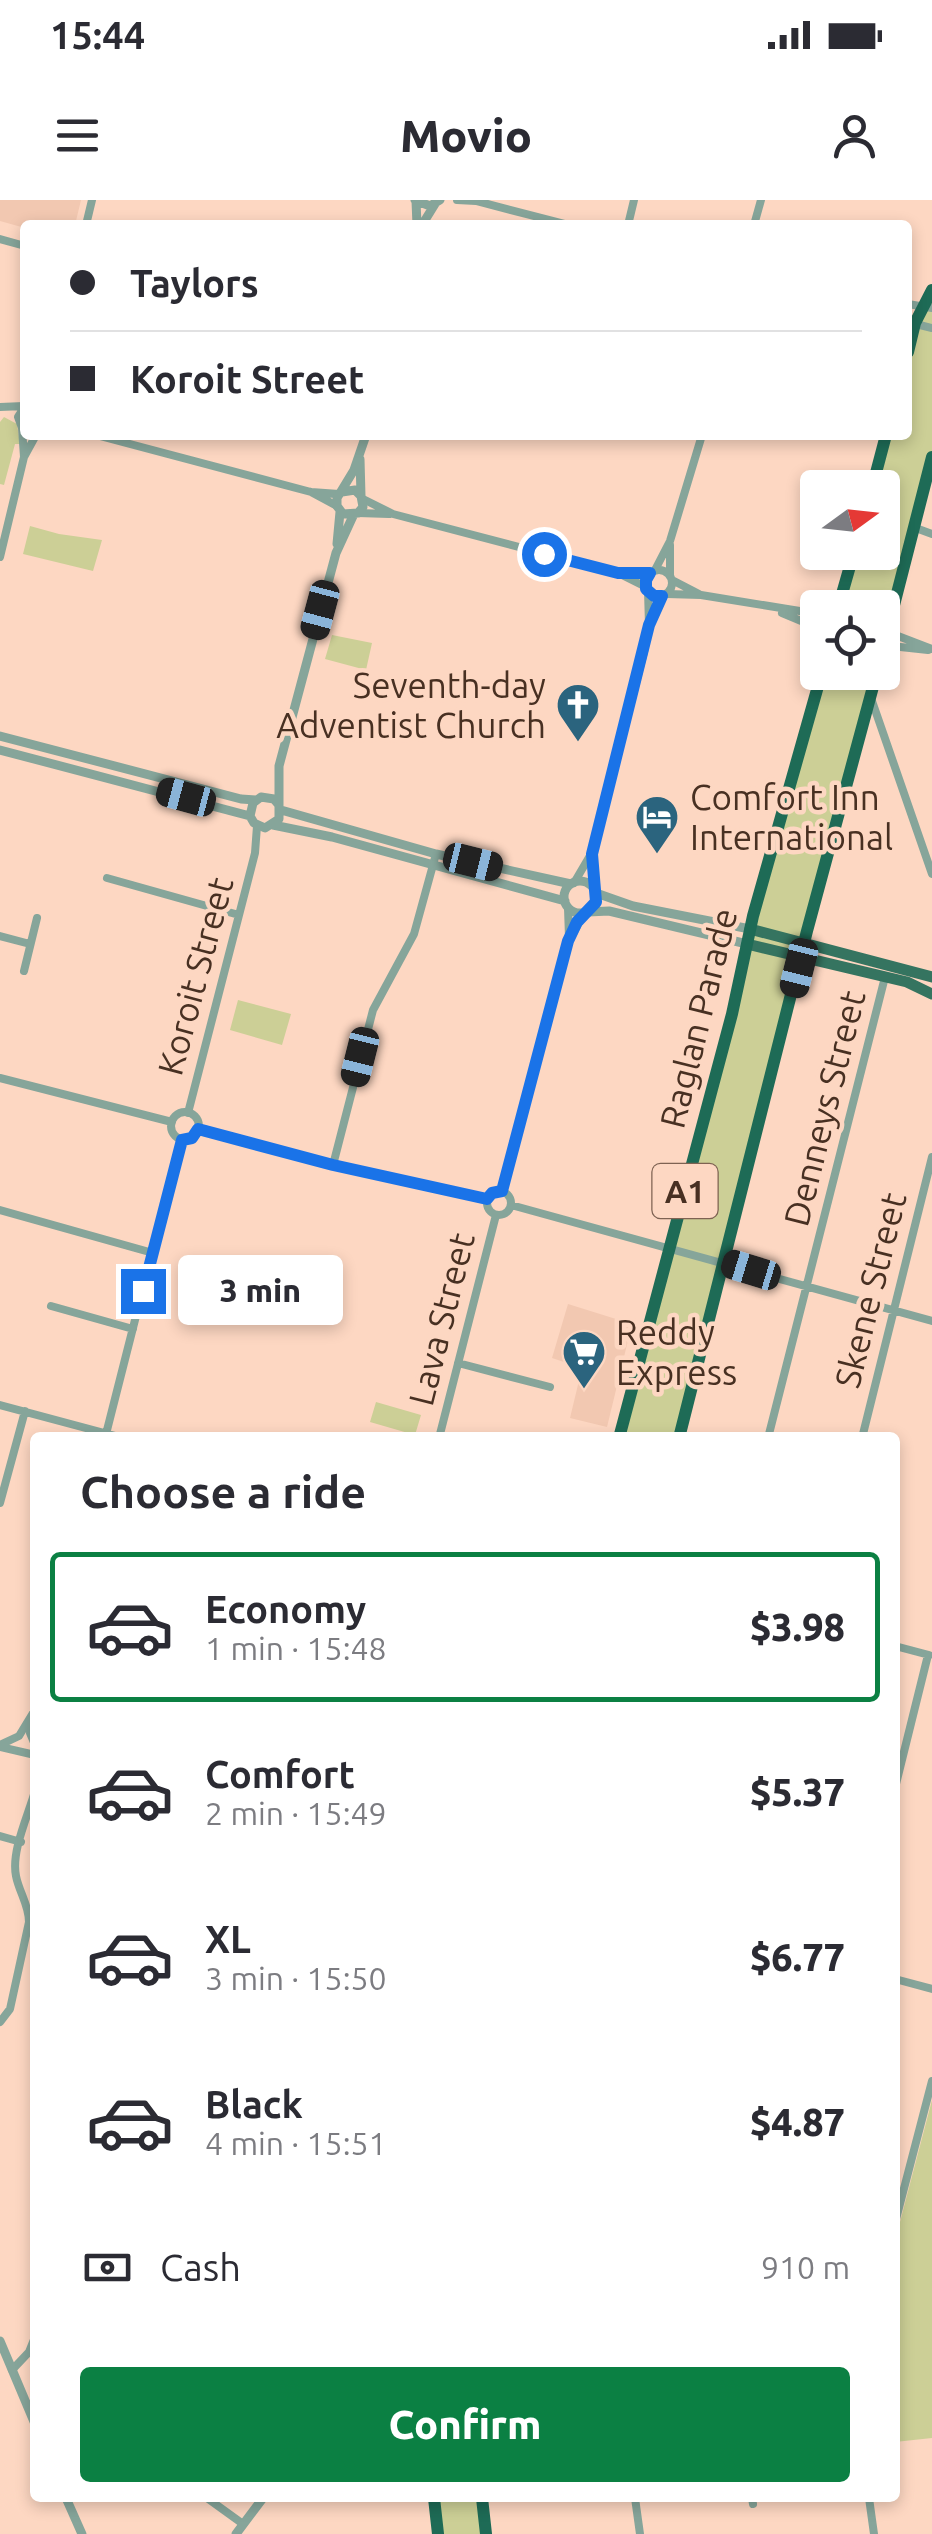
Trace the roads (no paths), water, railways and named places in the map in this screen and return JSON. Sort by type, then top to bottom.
[{"type":"highway","points":[[928,306],[932,290]]},
{"type":"highway","points":[[877,470],[885,440]]},
{"type":"highway","points":[[897,590],[932,457]]},
{"type":"highway","name":"Raglan Parade","points":[[621,1432],[732,1014],[750,929],[817,690]]},
{"type":"highway","name":"A1","points":[[680,1432],[802,949],[872,690]]},
{"type":"highway","points":[[434,2502],[438,2534]]},
{"type":"highway","points":[[482,2502],[486,2534]]},
{"type":"main road","points":[[750,929],[802,949],[887,972],[932,977]]},
{"type":"main road","points":[[747,944],[802,949]]},
{"type":"main road","points":[[887,972],[932,994]]},
{"type":"street","points":[[416,200],[425,206],[438,202]]},
{"type":"street","points":[[457,200],[475,200],[550,220]]},
{"type":"street","points":[[0,409],[20,425]]},
{"type":"street","points":[[23,440],[24,457]]},
{"type":"street","points":[[0,556],[24,457],[33,440]]},
{"type":"street","points":[[115,440],[311,492],[341,493],[350,489],[393,514],[618,573],[665,595],[701,595],[800,612]]},
{"type":"street","points":[[336,553],[341,493],[365,440]]},
{"type":"street","points":[[649,625],[647,589],[670,540],[700,440]]},
{"type":"street","points":[[271,826],[279,819],[278,771],[336,553],[362,497],[360,456]]},
{"type":"street","points":[[311,492],[338,509],[356,514],[393,514]]},
{"type":"street","points":[[912,527],[932,534]]},
{"type":"street","points":[[586,912],[594,906],[592,854],[649,625],[671,578],[670,540]]},
{"type":"street","points":[[618,573],[653,572],[701,595]]},
{"type":"street","points":[[769,608],[800,621]]},
{"type":"street","points":[[900,644],[932,650]]},
{"type":"street","points":[[900,644],[932,650]]},
{"type":"street","points":[[871,696],[932,874]]},
{"type":"street","points":[[0,736],[241,799],[274,799],[280,808],[436,854],[572,884],[585,882],[617,902],[750,929]]},
{"type":"street","points":[[0,750],[250,816],[258,826],[332,837],[586,912],[608,911],[747,944]]},
{"type":"street","points":[[250,816],[250,807],[278,771]]},
{"type":"street","name":"Koroit Street","points":[[188,1113],[255,853],[258,826]]},
{"type":"street","name":"Koroit Street","points":[[255,853],[271,826]]},
{"type":"street","points":[[922,845],[932,846]]},
{"type":"street","points":[[333,1165],[373,1010],[414,934],[436,854]]},
{"type":"street","points":[[566,904],[565,892],[592,854]]},
{"type":"street","points":[[107,878],[239,915]]},
{"type":"street","name":"Lava Street","points":[[566,904],[568,941]]},
{"type":"street","name":"Lava Street","points":[[502,1191],[568,941],[586,912]]},
{"type":"street","points":[[24,971],[37,918]]},
{"type":"street","points":[[0,936],[30,944]]},
{"type":"street","name":"Denneys Street","points":[[770,1432],[887,972]]},
{"type":"street","points":[[0,1078],[172,1122]]},
{"type":"street","points":[[188,1113],[196,1119],[198,1129],[192,1138],[182,1140],[172,1131],[172,1122],[178,1114],[188,1113]]},
{"type":"street","points":[[198,1129],[333,1165],[487,1199]]},
{"type":"street","points":[[107,1432],[182,1140]]},
{"type":"street","name":"Skene Street","points":[[864,1432],[932,1157]]},
{"type":"street","points":[[502,1191],[508,1194],[511,1206],[508,1212],[496,1215],[489,1210],[487,1199],[502,1191]]},
{"type":"street","points":[[511,1206],[932,1321]]},
{"type":"street","points":[[0,1210],[153,1253]]},
{"type":"street","name":"Lava Street","points":[[441,1432],[496,1215]]},
{"type":"street","points":[[51,1306],[133,1328]]},
{"type":"street","points":[[458,1363],[550,1388]]},
{"type":"street","points":[[0,1404],[96,1432]]},
{"type":"street","points":[[0,1503],[25,1411]]},
{"type":"street","points":[[900,1647],[930,1655],[900,1769]]},
{"type":"street","points":[[0,1746],[19,1736],[30,1717]]},
{"type":"street","points":[[0,1746],[30,1754]]},
{"type":"street","points":[[0,2022],[10,2009],[29,1922],[16,1874],[30,1809]]},
{"type":"street","points":[[0,1836],[21,1842]]},
{"type":"street","points":[[900,1981],[932,1989]]},
{"type":"street","points":[[900,2203],[932,2081]]},
{"type":"street","points":[[1,2345],[30,2412]]},
{"type":"street","points":[[12,2370],[30,2350]]},
{"type":"street","points":[[68,2502],[82,2534]]},
{"type":"street","points":[[213,2502],[243,2524]]},
{"type":"street","points":[[236,2534],[260,2502]]},
{"type":"street","points":[[636,2502],[640,2534]]},
{"type":"street","points":[[870,2502],[874,2534]]},
{"type":"place","name":"Seventh-day Adventist Church","points":[[578,743]]},
{"type":"place","name":"Comfort Inn International","points":[[657,855]]},
{"type":"place","name":"Reddy Express","points":[[584,1390]]}]
